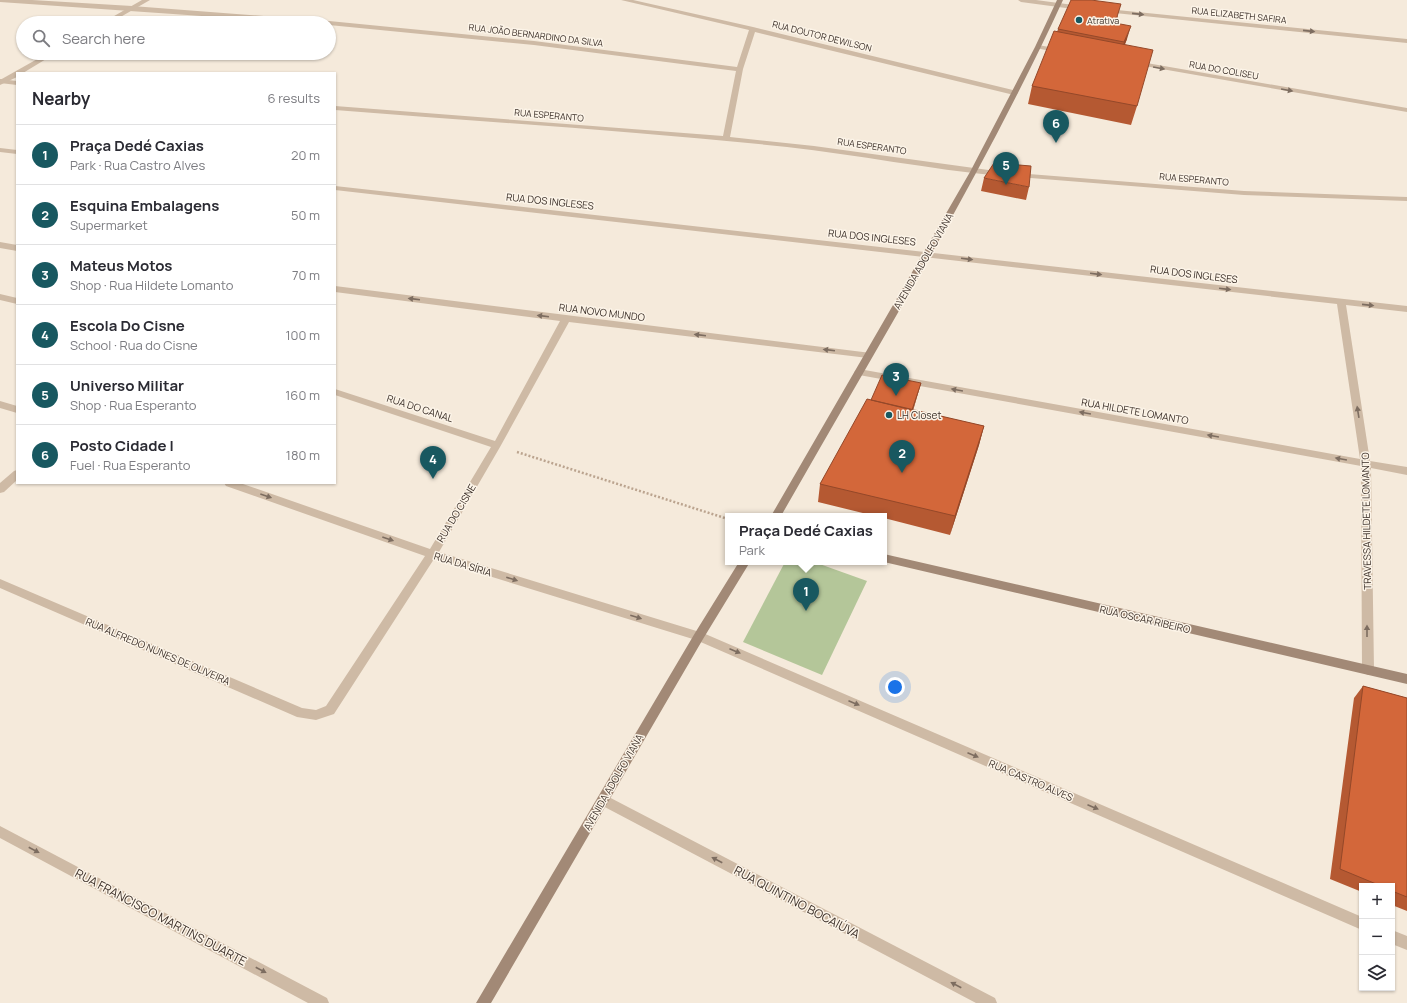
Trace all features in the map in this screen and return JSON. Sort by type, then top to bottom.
[{"type":"main road","name":"AVENIDA ADOLFO VIANA","points":[[778,513],[974,172],[1059,3]]},
{"type":"main road","name":"RUA OSCAR RIBEIRO","points":[[887,559],[1407,679]]},
{"type":"main road","name":"AVENIDA ADOLFO VIANA","points":[[483,1003],[699,636],[743,565]]},
{"type":"street","name":"RUA JOÃO BERNARDINO DA SILVA","points":[[0,0],[237,16]]},
{"type":"street","points":[[118,16],[147,0]]},
{"type":"street","name":"RUA DOUTOR DEWILSON","points":[[624,0],[753,29],[1014,92]]},
{"type":"street","points":[[1021,0],[1059,3],[1089,9]]},
{"type":"street","name":"RUA ELIZABETH SAFIRA","points":[[1097,10],[1407,41]]},
{"type":"street","name":"RUA JOÃO BERNARDINO DA SILVA","points":[[336,24],[534,43],[740,69]]},
{"type":"street","points":[[726,139],[740,69],[753,29]]},
{"type":"street","points":[[1038,47],[1064,51]]},
{"type":"street","points":[[20,72],[41,60]]},
{"type":"street","name":"RUA DO COLISEU","points":[[1126,62],[1407,110]]},
{"type":"street","points":[[1,82],[16,74]]},
{"type":"street","points":[[1,82],[16,83]]},
{"type":"street","name":"RUA ESPERANTO","points":[[336,108],[789,145],[974,172],[1244,194],[1407,200]]},
{"type":"street","points":[[0,150],[16,152]]},
{"type":"street","name":"RUA DOS INGLESES","points":[[336,188],[1407,309]]},
{"type":"street","points":[[0,245],[16,248]]},
{"type":"street","name":"RUA NOVO MUNDO","points":[[336,289],[566,319],[868,355]]},
{"type":"street","points":[[0,297],[16,301]]},
{"type":"street","name":"TRAVESSA HILDETE LOMANTO","points":[[1341,302],[1366,464],[1368,670]]},
{"type":"street","name":"RUA DO CISNE","points":[[317,716],[330,710],[432,554],[497,445],[566,319]]},
{"type":"street","name":"RUA HILDETE LOMANTO","points":[[859,372],[1407,471]]},
{"type":"street","name":"RUA DO CANAL","points":[[336,392],[497,445]]},
{"type":"street","points":[[0,404],[16,410]]},
{"type":"street","points":[[0,490],[16,475]]},
{"type":"street","name":"RUA DA SÍRIA","points":[[232,484],[432,554],[699,636]]},
{"type":"street","name":"RUA ALFREDO NUNES DE OLIVEIRA","points":[[0,583],[301,713],[317,716]]},
{"type":"street","name":"RUA CASTRO ALVES","points":[[699,636],[1359,923]]},
{"type":"street","name":"RUA QUINTINO BOCAIÚVA","points":[[603,800],[990,1003]]},
{"type":"street","name":"RUA FRANCISCO MARTINS DUARTE","points":[[0,832],[322,1003]]},
{"type":"street","points":[[1395,938],[1407,943]]},
{"type":"path","points":[[497,445],[725,518]]},
{"type":"green space","points":[[783,565],[822,565],[867,581],[822,675],[743,642]]},
{"type":"building","points":[[1071,0],[1091,0],[1121,4],[1115,23],[1131,26],[1124,42],[1058,29]]},
{"type":"building","points":[[1054,31],[1153,50],[1137,106],[1032,86]]},
{"type":"building","points":[[994,163],[1031,166],[1029,187],[984,178]]},
{"type":"building","points":[[882,375],[921,383],[912,410],[871,400]]},
{"type":"building","points":[[867,399],[984,426],[955,516],[820,484]]},
{"type":"building","points":[[1363,686],[1407,698],[1407,897],[1395,892],[1395,883],[1374,883],[1340,869]]},
{"type":"place","name":"Atrativa","points":[[1079,20]]},
{"type":"place","name":"Posto Cidade I","points":[[1056,143]]},
{"type":"place","name":"Universo Militar","points":[[1006,185]]},
{"type":"place","name":"Mateus Motos","points":[[896,396]]},
{"type":"place","name":"LH Closet","points":[[889,415]]},
{"type":"place","name":"Esquina Embalagens","points":[[902,473]]},
{"type":"place","name":"Escola Do Cisne","points":[[433,479]]},
{"type":"place","name":"Praça Dedé Caxias","points":[[806,611]]}]
